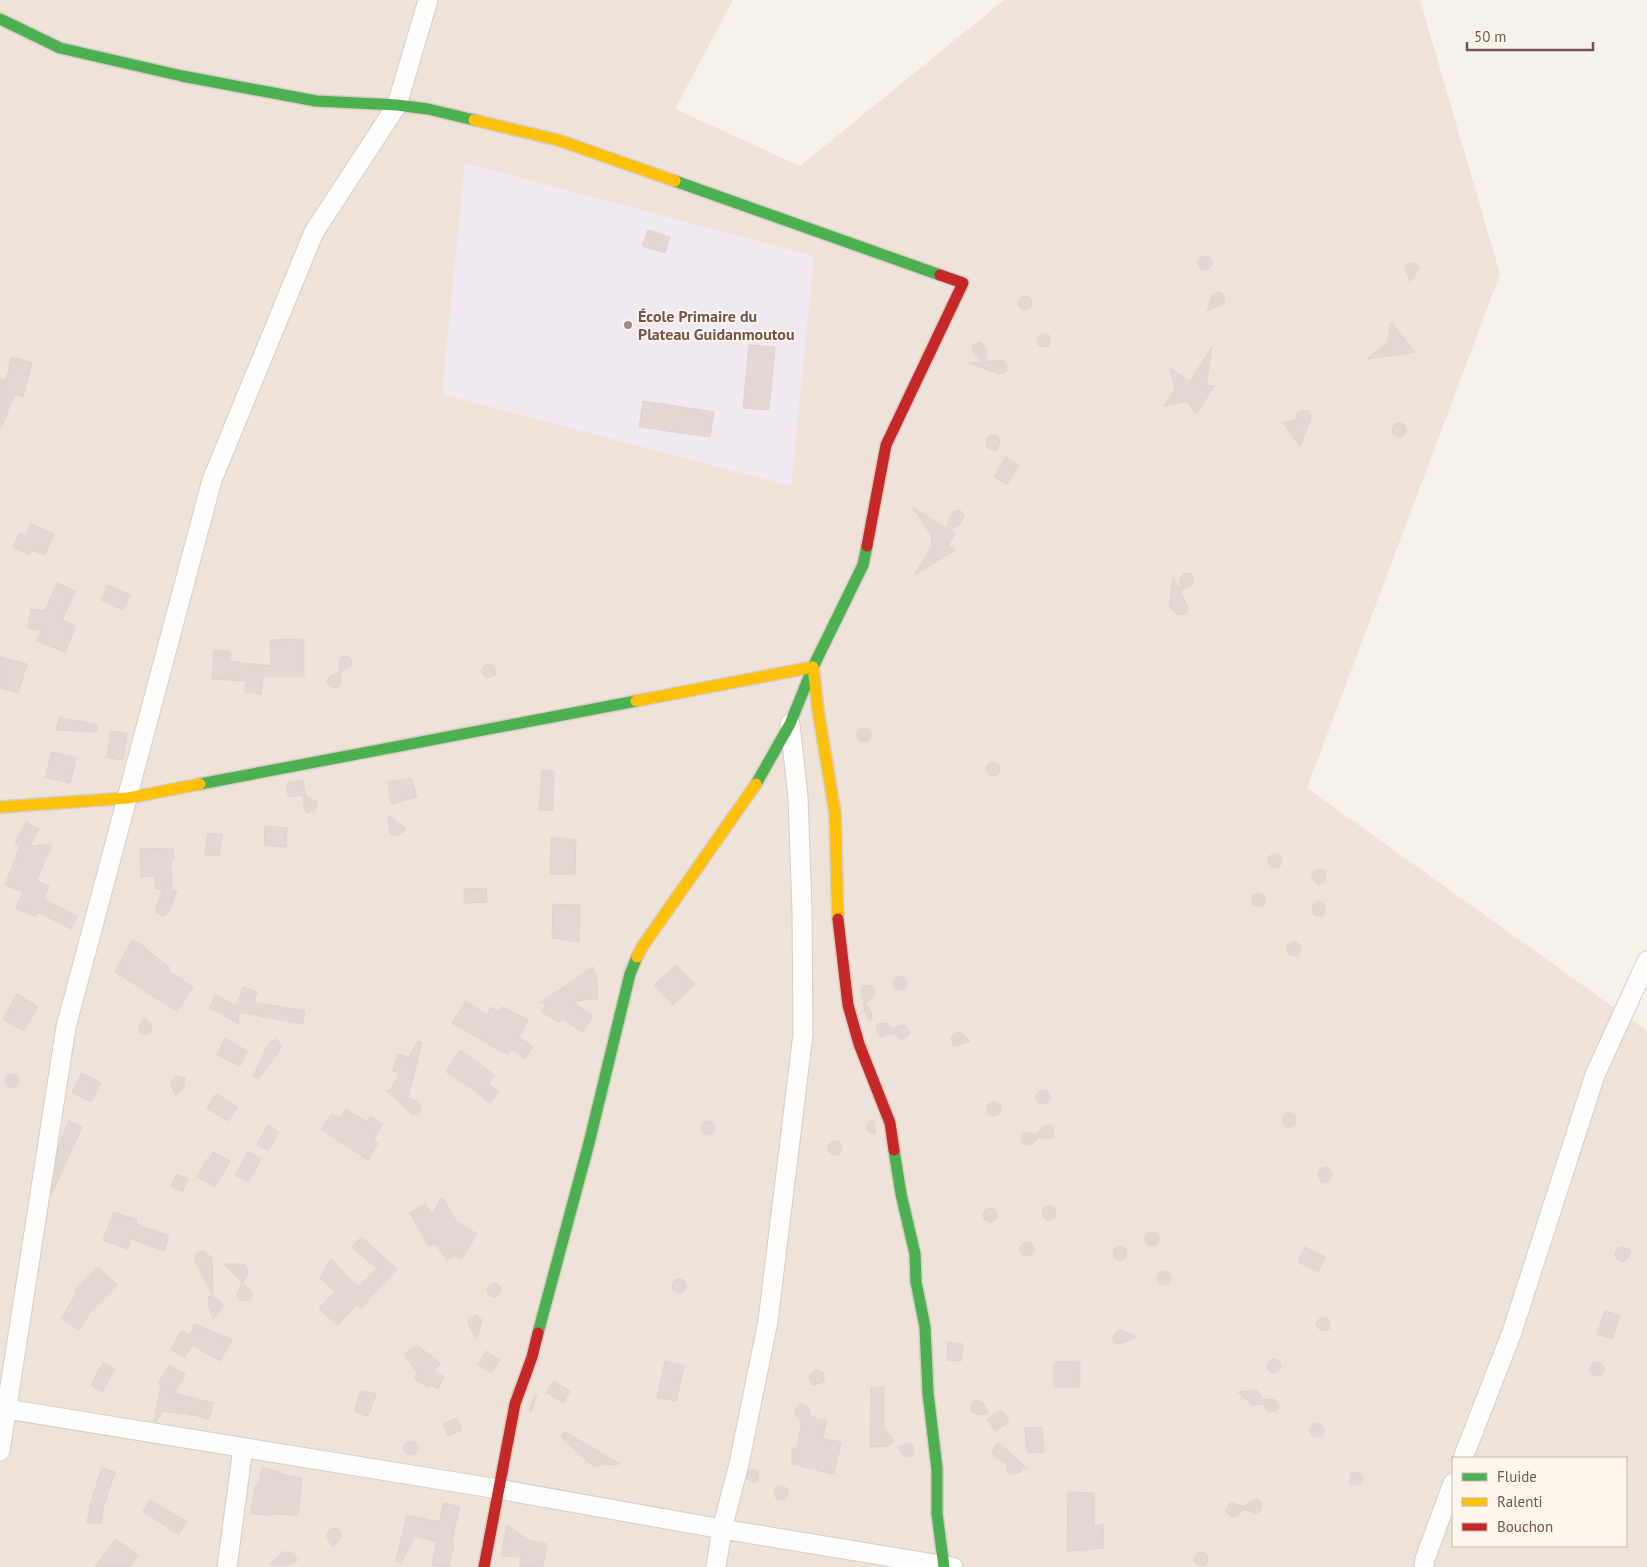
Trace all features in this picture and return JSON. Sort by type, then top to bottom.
[{"type":"street","points":[[0,1451],[3,1409],[66,1027],[212,480],[314,232],[397,105],[428,0]]},
{"type":"street","points":[[0,19],[60,48],[182,76],[316,101],[397,105],[428,109],[558,140],[963,284],[886,445],[863,565],[813,667],[790,724],[755,786],[642,947],[630,974],[589,1143],[532,1357],[515,1404],[484,1567]]},
{"type":"street","points":[[0,807],[128,798],[813,667]]},
{"type":"street","points":[[3,1409],[498,1489],[947,1567],[937,1514],[937,1469],[928,1393],[925,1327],[916,1282],[915,1254],[901,1194],[890,1123],[859,1044],[848,1005],[837,914],[835,812],[819,719],[813,667]]},
{"type":"street","points":[[716,1567],[722,1529],[739,1464],[768,1321],[803,1034],[802,910],[798,797],[790,724]]},
{"type":"street","points":[[1463,1457],[1512,1332],[1596,1075],[1647,961]]},
{"type":"street","points":[[227,1567],[243,1448]]},
{"type":"street","points":[[1424,1567],[1425,1559],[1452,1486]]},
{"type":"shaded area","points":[[0,0],[733,0],[675,109],[800,166],[1004,0],[1420,0],[1500,274],[1307,788],[1647,1031],[1647,1567],[0,1567]]},
{"type":"shaded area","name":"École Primaire du Plateau Guidanmoutou","points":[[465,163],[814,256],[791,486],[442,394]]},
{"type":"building","points":[[648,230],[670,237],[665,253],[642,246]]},
{"type":"building","points":[[1205,256],[1210,258],[1212,263],[1210,268],[1205,270],[1200,268],[1198,263],[1200,258]]},
{"type":"building","points":[[1410,262],[1415,263],[1419,268],[1410,282],[1405,266]]},
{"type":"building","points":[[1220,292],[1225,298],[1224,303],[1207,311],[1212,296]]},
{"type":"building","points":[[1025,296],[1030,298],[1032,303],[1030,308],[1025,310],[1020,308],[1018,303],[1020,298]]},
{"type":"building","points":[[1391,322],[1415,352],[1367,359],[1388,342]]},
{"type":"building","points":[[1040,335],[1050,336],[1050,342],[1049,346],[1043,347],[1038,345],[1037,339]]},
{"type":"building","points":[[980,342],[986,347],[986,362],[1002,360],[1005,362],[1007,370],[1004,373],[999,374],[969,363],[983,362],[972,351],[973,345]]},
{"type":"building","points":[[749,345],[775,347],[769,410],[743,408]]},
{"type":"building","points":[[1212,347],[1206,385],[1214,386],[1196,414],[1187,401],[1164,406],[1175,389],[1170,368],[1190,381]]},
{"type":"building","points":[[12,357],[32,363],[23,397],[14,394],[2,427],[0,427],[0,379],[6,380]]},
{"type":"building","points":[[643,401],[714,412],[710,437],[639,427]]},
{"type":"building","points":[[1302,410],[1309,411],[1311,418],[1300,447],[1283,423],[1295,420],[1298,413]]},
{"type":"building","points":[[1399,423],[1404,425],[1406,430],[1404,435],[1399,437],[1394,435],[1392,430],[1394,425]]},
{"type":"building","points":[[991,435],[997,436],[1000,440],[997,451],[986,447],[988,437]]},
{"type":"building","points":[[1006,457],[1019,465],[1007,484],[994,477]]},
{"type":"building","points":[[912,507],[946,528],[953,512],[960,510],[964,516],[961,523],[948,530],[955,534],[948,545],[955,550],[914,575],[931,548],[932,536]]},
{"type":"building","points":[[31,524],[54,534],[45,555],[31,550],[29,555],[13,547],[20,533],[26,536]]},
{"type":"building","points":[[1184,573],[1192,574],[1194,581],[1191,585],[1180,591],[1180,579]]},
{"type":"building","points":[[1173,577],[1188,608],[1187,612],[1182,615],[1177,614],[1169,606]]},
{"type":"building","points":[[57,583],[75,591],[62,620],[76,626],[65,652],[37,641],[42,630],[28,628],[31,609],[45,611]]},
{"type":"building","points":[[108,585],[130,595],[123,610],[101,600]]},
{"type":"building","points":[[304,639],[304,677],[263,677],[261,694],[245,692],[246,681],[212,679],[214,650],[230,652],[230,661],[271,666],[270,640]]},
{"type":"building","points":[[348,656],[352,661],[351,666],[341,672],[341,685],[337,688],[332,687],[326,682],[331,676],[339,672],[339,659]]},
{"type":"building","points":[[0,657],[27,664],[18,693],[0,688]]},
{"type":"building","points":[[487,664],[494,666],[496,675],[486,678],[483,675],[481,671]]},
{"type":"building","points":[[60,717],[97,725],[97,732],[56,730]]},
{"type":"building","points":[[864,728],[869,730],[871,735],[869,740],[864,742],[859,740],[857,735],[859,730]]},
{"type":"building","points":[[111,731],[127,734],[123,760],[107,757]]},
{"type":"building","points":[[52,752],[76,758],[70,783],[45,777]]},
{"type":"building","points":[[993,762],[998,764],[1000,769],[998,774],[993,776],[988,774],[986,769],[988,764]]},
{"type":"building","points":[[542,770],[554,771],[553,810],[539,810]]},
{"type":"building","points":[[411,778],[417,797],[391,804],[388,782]]},
{"type":"building","points":[[303,780],[305,795],[288,797],[287,783]]},
{"type":"building","points":[[303,795],[316,801],[317,807],[314,811],[306,813]]},
{"type":"building","points":[[388,815],[406,829],[399,835],[394,836],[390,833]]},
{"type":"building","points":[[26,822],[39,829],[30,846],[52,844],[36,881],[49,886],[43,899],[77,916],[71,929],[38,912],[36,916],[16,908],[23,892],[5,885],[20,847],[15,843]]},
{"type":"building","points":[[265,826],[287,828],[286,847],[264,845]]},
{"type":"building","points":[[208,833],[222,835],[219,856],[205,854]]},
{"type":"building","points":[[551,838],[576,839],[575,874],[550,874]]},
{"type":"building","points":[[173,848],[174,861],[171,861],[172,891],[177,890],[169,912],[163,916],[156,912],[156,908],[163,888],[155,889],[155,876],[141,877],[140,849]]},
{"type":"building","points":[[1275,854],[1280,856],[1282,861],[1280,866],[1275,868],[1270,866],[1268,861],[1270,856]]},
{"type":"building","points":[[1320,869],[1324,871],[1326,878],[1318,885],[1311,877],[1315,871]]},
{"type":"building","points":[[486,888],[487,902],[464,903],[464,889]]},
{"type":"building","points":[[1257,893],[1262,894],[1265,898],[1264,904],[1260,907],[1252,905],[1253,895]]},
{"type":"building","points":[[1318,900],[1326,906],[1323,916],[1315,915],[1312,911],[1313,905]]},
{"type":"building","points":[[553,904],[580,905],[579,942],[552,938]]},
{"type":"building","points":[[132,940],[140,944],[170,968],[168,971],[193,987],[177,1011],[115,972]]},
{"type":"building","points":[[1297,942],[1301,949],[1298,955],[1291,956],[1288,953],[1287,945]]},
{"type":"building","points":[[676,965],[695,984],[673,1005],[654,985]]},
{"type":"building","points":[[593,967],[597,981],[598,999],[572,1001],[593,1016],[582,1032],[562,1018],[559,1022],[542,1012],[547,1002],[540,1003]]},
{"type":"building","points":[[900,976],[905,978],[907,983],[905,988],[900,990],[895,988],[893,983],[895,978]]},
{"type":"building","points":[[864,985],[871,986],[875,990],[873,996],[866,1003],[871,1012],[872,1020],[868,1020],[863,1003],[865,1002],[862,997],[861,988]]},
{"type":"building","points":[[243,987],[257,992],[254,1002],[305,1011],[303,1024],[238,1012],[239,1024],[209,1007],[216,995],[236,1006]]},
{"type":"building","points":[[17,994],[38,1007],[23,1031],[3,1019]]},
{"type":"building","points":[[466,1001],[487,1015],[491,1007],[499,1012],[502,1007],[528,1020],[519,1037],[533,1047],[525,1059],[512,1049],[508,1055],[452,1023]]},
{"type":"building","points":[[145,1018],[151,1023],[152,1030],[144,1035],[138,1027]]},
{"type":"building","points":[[886,1023],[892,1028],[905,1025],[910,1031],[909,1035],[900,1039],[894,1033],[881,1037],[877,1032],[877,1024]]},
{"type":"building","points":[[960,1032],[970,1041],[957,1046],[953,1045],[951,1037]]},
{"type":"building","points":[[225,1038],[247,1051],[240,1066],[217,1055]]},
{"type":"building","points":[[276,1039],[281,1045],[280,1050],[258,1079],[253,1076],[269,1043]]},
{"type":"building","points":[[418,1041],[422,1043],[408,1098],[418,1102],[421,1109],[418,1114],[413,1115],[386,1090],[390,1091],[400,1073],[393,1071],[398,1054],[409,1057]]},
{"type":"building","points":[[460,1050],[495,1075],[488,1084],[499,1092],[490,1103],[446,1072]]},
{"type":"building","points":[[82,1073],[101,1083],[91,1102],[72,1092]]},
{"type":"building","points":[[12,1074],[17,1076],[19,1081],[17,1086],[12,1088],[7,1086],[5,1081],[7,1076]]},
{"type":"building","points":[[176,1076],[185,1078],[184,1087],[176,1096],[170,1082]]},
{"type":"building","points":[[1043,1090],[1048,1092],[1050,1097],[1048,1102],[1043,1104],[1038,1102],[1036,1097],[1038,1092]]},
{"type":"building","points":[[216,1094],[238,1107],[228,1121],[207,1108]]},
{"type":"building","points":[[994,1102],[999,1104],[1001,1109],[999,1114],[994,1116],[989,1114],[987,1109],[989,1104]]},
{"type":"building","points":[[346,1109],[367,1122],[370,1116],[383,1124],[373,1140],[378,1143],[368,1160],[321,1129],[332,1113],[340,1118]]},
{"type":"building","points":[[1289,1113],[1294,1115],[1296,1120],[1294,1125],[1289,1127],[1284,1125],[1282,1120],[1284,1115]]},
{"type":"building","points":[[873,1120],[876,1133],[874,1134],[870,1133],[866,1127]]},
{"type":"building","points":[[69,1121],[82,1127],[51,1195],[58,1149]]},
{"type":"building","points":[[708,1121],[713,1123],[715,1128],[713,1133],[708,1135],[703,1133],[701,1128],[703,1123]]},
{"type":"building","points":[[268,1125],[279,1132],[268,1151],[257,1144]]},
{"type":"building","points":[[1048,1125],[1054,1131],[1052,1138],[1039,1137],[1031,1145],[1021,1142],[1022,1135],[1025,1132],[1036,1134]]},
{"type":"building","points":[[835,1141],[840,1143],[842,1148],[840,1153],[835,1155],[830,1153],[828,1148],[830,1143]]},
{"type":"building","points":[[213,1152],[230,1161],[215,1187],[197,1177]]},
{"type":"building","points":[[248,1152],[261,1159],[248,1182],[235,1175]]},
{"type":"building","points":[[1324,1167],[1329,1168],[1332,1175],[1329,1180],[1322,1183],[1318,1175],[1319,1170]]},
{"type":"building","points":[[177,1174],[188,1179],[183,1191],[171,1186]]},
{"type":"building","points":[[442,1197],[456,1221],[477,1234],[461,1260],[455,1255],[447,1260],[435,1243],[429,1246],[410,1213],[425,1204],[432,1215]]},
{"type":"building","points":[[1049,1206],[1054,1208],[1056,1213],[1054,1218],[1049,1220],[1044,1218],[1042,1213],[1044,1208]]},
{"type":"building","points":[[990,1208],[995,1210],[997,1215],[995,1220],[990,1222],[985,1220],[983,1215],[985,1210]]},
{"type":"building","points":[[114,1212],[137,1220],[136,1224],[169,1236],[164,1251],[131,1239],[127,1249],[103,1240]]},
{"type":"building","points":[[1152,1232],[1157,1234],[1159,1239],[1157,1244],[1152,1246],[1147,1244],[1145,1239],[1147,1234]]},
{"type":"building","points":[[361,1237],[397,1269],[361,1308],[357,1304],[338,1325],[319,1309],[335,1291],[320,1278],[331,1259],[358,1287],[377,1269],[352,1247]]},
{"type":"building","points":[[1027,1242],[1032,1244],[1034,1249],[1032,1254],[1027,1256],[1022,1254],[1020,1249],[1022,1244]]},
{"type":"building","points":[[1120,1246],[1125,1248],[1127,1253],[1125,1258],[1120,1260],[1115,1258],[1113,1253],[1115,1248]]},
{"type":"building","points":[[1305,1247],[1325,1257],[1318,1272],[1298,1262]]},
{"type":"building","points":[[1620,1247],[1631,1250],[1628,1258],[1623,1262],[1615,1256],[1616,1251]]},
{"type":"building","points":[[204,1251],[212,1258],[213,1297],[194,1259],[197,1253]]},
{"type":"building","points":[[224,1264],[242,1264],[246,1266],[248,1272],[243,1283]]},
{"type":"building","points":[[98,1267],[117,1285],[90,1312],[79,1330],[61,1318],[77,1293],[75,1290]]},
{"type":"building","points":[[1164,1271],[1169,1273],[1171,1278],[1169,1283],[1164,1285],[1159,1283],[1157,1278],[1159,1273]]},
{"type":"building","points":[[679,1279],[684,1281],[686,1286],[684,1291],[679,1293],[674,1291],[672,1286],[674,1281]]},
{"type":"building","points":[[242,1282],[252,1292],[251,1298],[246,1301],[241,1300],[237,1296]]},
{"type":"building","points":[[494,1283],[499,1285],[501,1290],[499,1295],[494,1297],[489,1295],[487,1290],[489,1285]]},
{"type":"building","points":[[208,1296],[219,1300],[223,1304],[213,1319],[209,1307]]},
{"type":"building","points":[[1605,1311],[1620,1316],[1612,1339],[1597,1334]]},
{"type":"building","points":[[476,1315],[482,1320],[477,1339],[468,1324],[469,1318]]},
{"type":"building","points":[[1326,1317],[1329,1320],[1330,1329],[1321,1331],[1316,1325],[1319,1319]]},
{"type":"building","points":[[195,1324],[232,1340],[220,1361],[192,1345],[185,1357],[171,1350],[181,1331],[190,1335]]},
{"type":"building","points":[[1121,1330],[1137,1337],[1119,1344],[1114,1342],[1113,1336]]},
{"type":"building","points":[[948,1342],[963,1344],[961,1361],[947,1360]]},
{"type":"building","points":[[417,1345],[440,1363],[434,1371],[444,1377],[438,1389],[431,1385],[429,1387],[414,1379],[417,1373],[404,1354]]},
{"type":"building","points":[[486,1351],[500,1360],[491,1373],[478,1364]]},
{"type":"building","points":[[1274,1359],[1279,1361],[1281,1366],[1279,1371],[1274,1373],[1269,1371],[1267,1366],[1269,1361]]},
{"type":"building","points":[[665,1361],[684,1366],[676,1401],[657,1397]]},
{"type":"building","points":[[1054,1362],[1080,1362],[1080,1387],[1054,1387]]},
{"type":"building","points":[[1597,1362],[1602,1364],[1604,1369],[1602,1374],[1597,1376],[1592,1374],[1590,1369],[1592,1364]]},
{"type":"building","points":[[103,1363],[115,1369],[102,1392],[91,1385]]},
{"type":"building","points":[[169,1365],[185,1374],[174,1393],[213,1403],[209,1419],[182,1412],[181,1414],[163,1411],[156,1422],[154,1422],[161,1385],[158,1383]]},
{"type":"building","points":[[816,1370],[824,1373],[824,1381],[812,1385],[809,1376]]},
{"type":"building","points":[[554,1381],[570,1391],[563,1403],[546,1392]]},
{"type":"building","points":[[871,1387],[884,1387],[884,1429],[890,1435],[893,1442],[886,1446],[870,1447]]},
{"type":"building","points":[[361,1390],[376,1394],[368,1416],[354,1411]]},
{"type":"building","points":[[1257,1390],[1263,1400],[1273,1399],[1277,1402],[1279,1407],[1276,1411],[1268,1412],[1263,1404],[1252,1405],[1238,1392]]},
{"type":"building","points":[[535,1394],[537,1395],[531,1412],[529,1411]]},
{"type":"building","points":[[976,1400],[983,1403],[988,1414],[976,1414],[971,1411],[971,1403]]},
{"type":"building","points":[[800,1404],[808,1407],[811,1417],[827,1421],[822,1439],[841,1442],[834,1474],[792,1464],[792,1448],[797,1448],[802,1421],[796,1415],[795,1410]]},
{"type":"building","points":[[1002,1410],[1009,1422],[995,1431],[987,1419]]},
{"type":"building","points":[[457,1418],[462,1430],[448,1436],[443,1424]]},
{"type":"building","points":[[1317,1423],[1322,1425],[1324,1430],[1322,1435],[1317,1437],[1312,1435],[1310,1430],[1312,1425]]},
{"type":"building","points":[[1042,1427],[1044,1452],[1027,1453],[1025,1428]]},
{"type":"building","points":[[565,1432],[620,1464],[593,1466],[561,1437]]},
{"type":"building","points":[[411,1441],[416,1443],[418,1448],[416,1453],[411,1455],[406,1453],[404,1448],[406,1443]]},
{"type":"building","points":[[998,1442],[1028,1470],[1021,1467],[1021,1472],[1008,1474],[1006,1462],[996,1458],[992,1453]]},
{"type":"building","points":[[909,1443],[913,1446],[914,1451],[912,1456],[907,1457],[902,1454],[898,1447]]},
{"type":"building","points":[[102,1468],[115,1472],[103,1508],[101,1524],[87,1522],[90,1505]]},
{"type":"building","points":[[262,1468],[302,1478],[298,1515],[271,1514],[270,1516],[251,1513],[255,1486],[258,1487]]},
{"type":"building","points":[[755,1470],[758,1471],[758,1481],[751,1482],[748,1481],[747,1474],[748,1471]]},
{"type":"building","points":[[1351,1473],[1360,1473],[1363,1477],[1362,1482],[1358,1486],[1349,1483]]},
{"type":"building","points":[[778,1486],[784,1486],[788,1493],[784,1500],[778,1500],[774,1496],[774,1490]]},
{"type":"building","points":[[1068,1492],[1094,1493],[1094,1527],[1103,1524],[1104,1548],[1067,1551]]},
{"type":"building","points":[[1256,1499],[1261,1502],[1262,1508],[1256,1514],[1244,1509],[1237,1516],[1232,1517],[1226,1511],[1229,1504],[1232,1503],[1245,1507]]},
{"type":"building","points":[[150,1500],[187,1522],[179,1535],[143,1511]]},
{"type":"building","points":[[444,1503],[460,1507],[454,1531],[452,1544],[454,1544],[449,1567],[432,1565],[437,1542],[415,1536],[401,1563],[396,1561],[407,1515],[439,1522]]},
{"type":"building","points":[[507,1525],[528,1540],[547,1544],[543,1567],[520,1567],[520,1557],[501,1556]]},
{"type":"building","points":[[335,1528],[340,1531],[341,1537],[333,1547],[327,1534]]},
{"type":"building","points":[[115,1539],[138,1555],[130,1567],[95,1567]]},
{"type":"building","points":[[283,1552],[290,1552],[298,1560],[288,1565],[270,1565]]},
{"type":"building","points":[[1201,1552],[1206,1554],[1208,1559],[1206,1564],[1201,1566],[1196,1564],[1194,1559],[1196,1554]]},
{"type":"traffic: fast","points":[[0,19],[60,48],[182,76],[316,101],[397,105],[428,109],[474,120]]},
{"type":"traffic: fast","points":[[675,181],[940,275]]},
{"type":"traffic: fast","points":[[756,784],[790,724],[813,667],[863,565],[867,546]]},
{"type":"traffic: fast","points":[[200,784],[636,701]]},
{"type":"traffic: fast","points":[[538,1333],[589,1143],[630,974],[637,957]]},
{"type":"traffic: fast","points":[[894,1150],[901,1194],[915,1254],[916,1282],[925,1327],[928,1393],[937,1469],[937,1514],[944,1567]]},
{"type":"traffic: slow","points":[[474,120],[558,140],[675,181]]},
{"type":"traffic: slow","points":[[636,701],[813,667],[835,813],[838,919]]},
{"type":"traffic: slow","points":[[0,807],[128,798],[200,784]]},
{"type":"traffic: slow","points":[[637,957],[642,947],[756,784]]},
{"type":"traffic: jam","points":[[867,546],[886,445],[963,283],[940,275]]},
{"type":"traffic: jam","points":[[838,919],[848,1005],[859,1044],[890,1123],[894,1150]]},
{"type":"traffic: jam","points":[[484,1567],[515,1404],[532,1357],[538,1333]]},
{"type":"place","name":"École Primaire du Plateau Guidanmoutou","points":[[628,325]]}]
